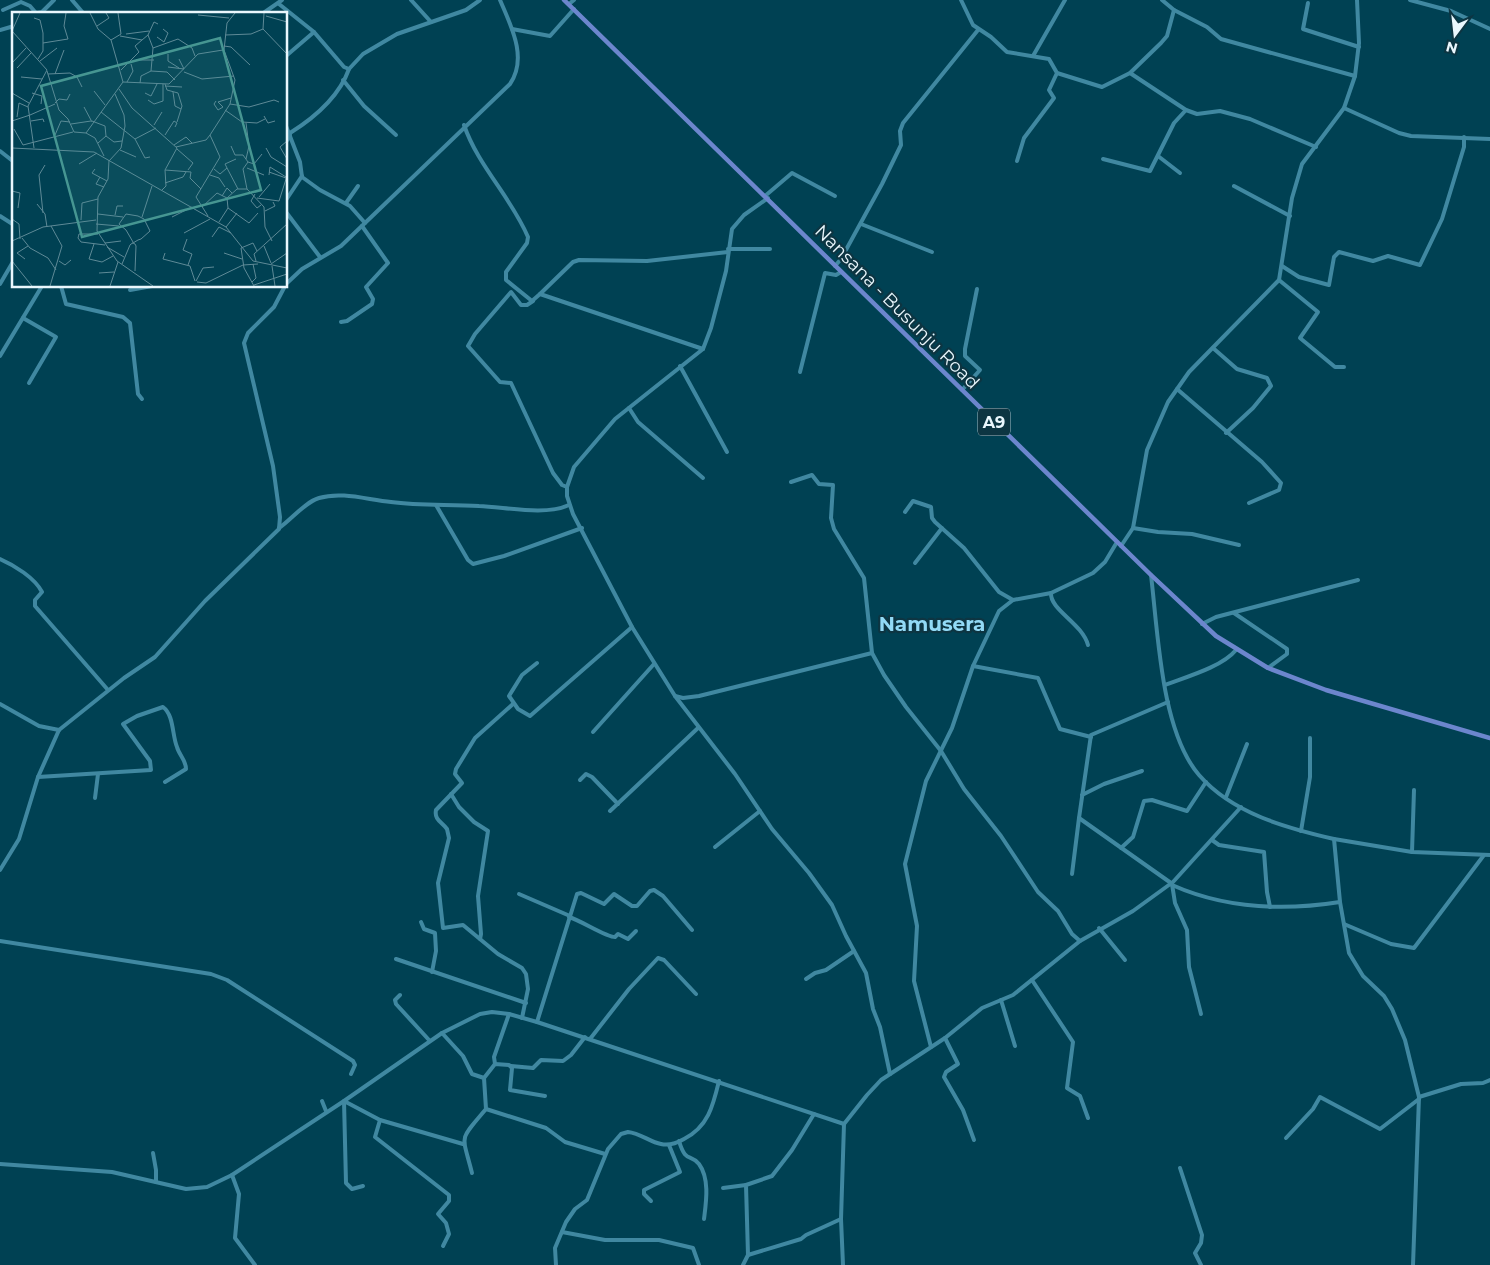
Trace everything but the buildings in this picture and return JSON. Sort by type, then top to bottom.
[{"type":"main road","name":"Nansana - Busunju Road","points":[[564,0],[1202,624],[1236,650],[1268,668],[1326,690],[1490,738]]},
{"type":"street","points":[[42,12],[54,0]]},
{"type":"street","points":[[72,0],[82,12]]},
{"type":"street","points":[[411,0],[431,22]]},
{"type":"street","points":[[288,138],[290,134],[317,115],[349,69],[363,54],[384,41],[466,10],[480,0]]},
{"type":"street","points":[[288,283],[297,273],[341,246],[464,126],[506,88],[516,75],[518,54],[512,30],[500,0]]},
{"type":"street","points":[[569,4],[574,0]]},
{"type":"street","points":[[961,0],[968,18],[978,30],[991,37],[1006,52],[1049,59],[1057,73],[1102,87],[1130,73],[1167,36],[1174,10]]},
{"type":"street","points":[[1033,56],[1065,0]]},
{"type":"street","points":[[1162,0],[1174,10],[1207,28],[1221,39],[1355,76]]},
{"type":"street","points":[[931,1047],[914,981],[917,926],[905,864],[926,781],[933,762],[941,751],[956,716],[973,666],[999,611],[1013,600],[1050,593],[1093,573],[1105,562],[1133,528],[1147,450],[1161,414],[1177,389],[1213,348],[1279,280],[1290,216],[1302,164],[1308,153],[1316,147],[1317,142],[1344,108],[1355,76],[1359,47],[1357,0]]},
{"type":"street","points":[[1410,0],[1452,11],[1490,29]]},
{"type":"street","points":[[3,10],[17,1],[30,6],[35,12]]},
{"type":"street","points":[[265,12],[281,2],[314,32],[344,67],[349,69]]},
{"type":"street","points":[[1308,3],[1303,29],[1359,47]]},
{"type":"street","points":[[512,30],[550,36],[574,9]]},
{"type":"street","points":[[835,266],[861,224],[900,145],[900,131],[903,123],[978,30]]},
{"type":"street","points":[[288,54],[314,32]]},
{"type":"street","points":[[1017,161],[1024,138],[1054,98],[1049,90],[1057,73]]},
{"type":"street","points":[[1130,73],[1186,110],[1197,114],[1220,111],[1250,119],[1316,147]]},
{"type":"street","points":[[343,80],[364,106],[396,136]]},
{"type":"street","points":[[1344,108],[1399,133],[1411,136],[1490,139]]},
{"type":"street","points":[[1103,159],[1148,171],[1152,170],[1174,123],[1186,110]]},
{"type":"street","points":[[464,126],[471,146],[523,224],[528,237],[527,243],[506,272],[505,278],[533,300]]},
{"type":"street","points":[[288,130],[300,162],[302,176],[288,197]]},
{"type":"street","points":[[1282,266],[1299,277],[1329,285],[1334,257],[1339,252],[1374,262],[1388,256],[1420,265],[1442,219],[1464,147],[1464,137]]},
{"type":"street","points":[[1,152],[12,160]]},
{"type":"street","points":[[1158,156],[1180,173]]},
{"type":"street","points":[[835,196],[792,173],[767,197],[735,223],[730,235],[726,270],[711,328],[703,348],[630,408],[615,418],[574,468],[567,487],[569,505],[632,627],[654,664],[675,696],[760,812],[832,905],[866,973],[872,1009],[880,1027],[890,1074]]},
{"type":"street","points":[[302,176],[320,190],[346,203],[364,224],[388,263],[366,287],[373,299],[372,304],[347,321],[341,322]]},
{"type":"street","points":[[346,203],[358,186]]},
{"type":"street","points":[[1234,186],[1290,216]]},
{"type":"street","points":[[288,215],[320,258]]},
{"type":"street","points":[[0,216],[12,224]]},
{"type":"street","points":[[861,224],[932,252]]},
{"type":"street","points":[[567,487],[562,485],[553,473],[511,383],[500,382],[468,346],[475,334],[511,292],[521,305],[528,305],[573,262],[579,260],[647,261],[728,251],[770,249]]},
{"type":"street","points":[[0,284],[12,263]]},
{"type":"street","points":[[800,372],[825,273],[836,275],[841,272]]},
{"type":"street","points":[[1279,280],[1318,312],[1301,335],[1302,340],[1335,367],[1344,367]]},
{"type":"street","points":[[0,356],[41,288]]},
{"type":"street","points":[[62,288],[66,304],[123,317],[130,323],[138,394],[142,399]]},
{"type":"street","points":[[130,290],[141,288]]},
{"type":"street","points":[[279,529],[280,517],[273,466],[244,343],[248,333],[274,306],[284,288]]},
{"type":"street","points":[[962,390],[980,370],[966,356],[965,350],[977,289]]},
{"type":"street","points":[[540,294],[703,348]]},
{"type":"street","points":[[23,318],[56,337],[29,383]]},
{"type":"street","points":[[1213,348],[1237,369],[1267,378],[1271,386],[1253,408],[1226,433]]},
{"type":"street","points":[[680,366],[727,452]]},
{"type":"street","points":[[1177,389],[1263,463],[1282,485],[1279,490],[1249,503]]},
{"type":"street","points":[[630,408],[638,422],[703,478]]},
{"type":"street","points":[[792,482],[811,475],[818,484],[833,485],[832,518],[834,529],[864,578],[872,653],[884,675],[906,707],[941,751],[964,789],[1001,836],[1038,892],[1058,911],[1072,934],[1080,941]]},
{"type":"street","points":[[0,870],[18,838],[38,777],[59,730],[108,690],[156,657],[205,601],[279,529],[312,501],[323,497],[344,496],[389,502],[557,511],[569,505]]},
{"type":"street","points":[[906,512],[912,503],[918,501],[931,508],[932,518],[964,548],[999,592],[1013,600]]},
{"type":"street","points":[[436,505],[468,560],[474,564],[496,559],[582,528]]},
{"type":"street","points":[[915,563],[942,528]]},
{"type":"street","points":[[1133,528],[1192,534],[1239,545]]},
{"type":"street","points":[[0,559],[18,570],[39,587],[42,592],[35,600],[36,606],[108,690]]},
{"type":"street","points":[[1150,575],[1168,702],[1181,747],[1206,782],[1241,807],[1274,823],[1301,831],[1334,839],[1412,852],[1490,855]]},
{"type":"street","points":[[1202,624],[1234,613],[1358,580]]},
{"type":"street","points":[[1050,593],[1052,600],[1075,623],[1088,645]]},
{"type":"street","points":[[1234,613],[1287,649],[1287,654],[1268,668]]},
{"type":"street","points":[[537,663],[522,675],[509,696],[513,704],[526,715],[534,713],[632,627]]},
{"type":"street","points":[[1165,685],[1195,674],[1231,656],[1236,650]]},
{"type":"street","points":[[675,696],[683,698],[699,696],[872,653]]},
{"type":"street","points":[[593,732],[654,664]]},
{"type":"street","points":[[973,666],[1038,678],[1060,729],[1091,737]]},
{"type":"street","points":[[1072,874],[1091,737],[1168,702]]},
{"type":"street","points":[[0,704],[39,726],[59,730]]},
{"type":"street","points":[[443,928],[438,883],[448,838],[448,829],[435,815],[436,810],[462,783],[455,774],[456,769],[475,738],[513,704]]},
{"type":"street","points":[[38,777],[152,769],[150,761],[123,724],[137,716],[163,707],[168,713],[177,747],[186,764],[186,768],[165,782]]},
{"type":"street","points":[[610,811],[698,728]]},
{"type":"street","points":[[1301,831],[1310,777],[1310,738]]},
{"type":"street","points":[[1226,796],[1247,744]]},
{"type":"street","points":[[1082,795],[1104,784],[1142,771]]},
{"type":"street","points":[[95,798],[98,774]]},
{"type":"street","points":[[580,780],[586,774],[592,777],[618,804]]},
{"type":"street","points":[[1121,848],[1133,837],[1144,801],[1152,800],[1187,811],[1206,782]]},
{"type":"street","points":[[1412,852],[1414,790]]},
{"type":"street","points":[[451,794],[459,807],[474,822],[488,831],[478,896],[480,939]]},
{"type":"street","points":[[843,1265],[841,1219],[844,1124],[867,1095],[890,1074],[945,1038],[982,1008],[1013,994],[1080,941],[1099,928],[1133,911],[1172,883],[1241,807]]},
{"type":"street","points":[[715,847],[760,812]]},
{"type":"street","points":[[1079,818],[1172,883],[1198,896],[1230,904],[1270,907],[1317,906],[1340,902]]},
{"type":"street","points":[[1334,839],[1346,943],[1353,960],[1363,976],[1384,996],[1395,1017],[1405,1040],[1419,1098],[1413,1265]]},
{"type":"street","points":[[1212,840],[1219,845],[1264,852],[1270,907]]},
{"type":"street","points":[[1344,924],[1392,944],[1414,948],[1484,855]]},
{"type":"street","points":[[1172,883],[1175,903],[1187,930],[1189,967],[1201,1014]]},
{"type":"street","points":[[537,1022],[576,896],[581,893],[604,904],[614,894],[632,906],[637,906],[650,891],[654,890],[663,896],[692,930]]},
{"type":"street","points":[[519,894],[599,929],[610,937],[615,937],[618,934],[628,939],[636,931]]},
{"type":"street","points":[[421,922],[424,929],[435,933]]},
{"type":"street","points":[[435,933],[443,928],[463,925],[498,954],[522,968],[527,979],[526,1003],[522,1018]]},
{"type":"street","points":[[1099,928],[1125,960]]},
{"type":"street","points":[[432,972],[436,951],[435,933]]},
{"type":"street","points":[[0,941],[211,974],[227,980],[353,1061],[355,1065],[351,1074]]},
{"type":"street","points":[[806,978],[826,970],[854,951]]},
{"type":"street","points":[[590,1039],[629,989],[658,958],[664,960],[696,994]]},
{"type":"street","points":[[396,960],[526,1003]]},
{"type":"street","points":[[1032,980],[1073,1042],[1067,1088],[1080,1096],[1088,1118]]},
{"type":"street","points":[[400,995],[395,1000],[396,1004],[429,1040]]},
{"type":"street","points":[[1001,1000],[1015,1046]]},
{"type":"street","points":[[0,1164],[112,1172],[194,1190],[207,1187],[232,1175],[326,1111],[344,1101],[429,1040],[480,1014],[509,1014],[537,1022],[844,1124]]},
{"type":"street","points":[[472,1173],[463,1144],[464,1135],[486,1109],[484,1078],[494,1064],[494,1057],[509,1014]]},
{"type":"street","points":[[442,1033],[463,1056],[472,1074],[484,1078]]},
{"type":"street","points":[[494,1064],[533,1068],[541,1060],[563,1062],[572,1055],[584,1037]]},
{"type":"street","points":[[945,1038],[958,1064],[946,1072],[944,1076],[963,1110],[974,1140]]},
{"type":"street","points":[[511,1066],[510,1090],[545,1096]]},
{"type":"street","points":[[1286,1138],[1322,1096],[1372,1127],[1380,1129],[1419,1098],[1461,1084],[1490,1080]]},
{"type":"street","points":[[556,1265],[555,1248],[570,1215],[587,1200],[605,1154],[624,1132],[632,1132],[659,1144],[669,1145],[679,1142],[705,1124],[719,1081]]},
{"type":"street","points":[[322,1101],[326,1111]]},
{"type":"street","points":[[344,1101],[380,1120],[463,1144]]},
{"type":"street","points":[[344,1101],[346,1183],[352,1189],[363,1186]]},
{"type":"street","points":[[486,1109],[546,1128],[561,1140],[605,1154]]},
{"type":"street","points":[[722,1188],[746,1185],[772,1176],[812,1120],[814,1114]]},
{"type":"street","points":[[380,1120],[375,1137],[449,1196],[449,1201],[438,1214],[446,1223],[449,1234],[443,1246]]},
{"type":"street","points":[[679,1142],[684,1155],[698,1164],[704,1179],[706,1198],[704,1220]]},
{"type":"street","points":[[651,1200],[644,1194],[644,1190],[680,1172],[669,1145]]},
{"type":"street","points":[[153,1153],[156,1182]]},
{"type":"street","points":[[1180,1168],[1202,1235],[1201,1243],[1195,1253],[1201,1265]]},
{"type":"street","points":[[232,1175],[239,1194],[235,1238],[254,1265]]},
{"type":"street","points":[[743,1265],[748,1256],[746,1185]]},
{"type":"street","points":[[748,1256],[801,1239],[841,1219]]},
{"type":"street","points":[[562,1232],[605,1240],[659,1240],[693,1248],[699,1265]]},
{"type":"district","name":"Namusera","points":[[932,624]]}]
